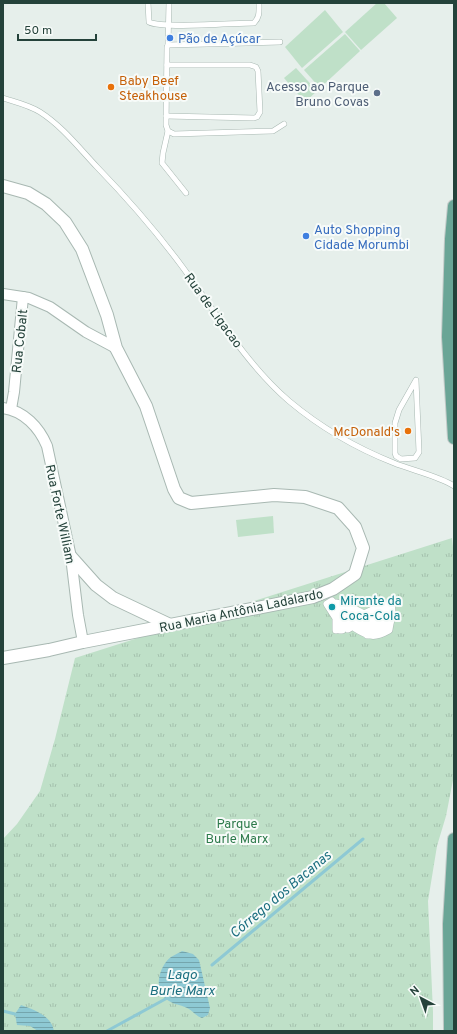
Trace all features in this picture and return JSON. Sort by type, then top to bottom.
[{"type":"main road","points":[[454,206],[451,239],[448,338],[454,438]]},
{"type":"main road","points":[[450,1031],[450,924],[454,839]]},
{"type":"street","name":"Rua Maria Antônia Ladalardo","points":[[3,186],[28,193],[46,204],[65,222],[82,249],[105,308],[116,348],[146,406],[164,463],[174,490],[179,498],[191,503],[274,495],[304,497],[338,508],[355,527],[363,548],[355,574],[333,589],[312,597],[3,658]]},
{"type":"street","points":[[3,294],[29,298],[50,307],[86,332],[116,348]]},
{"type":"street","name":"Rua Cobalt","points":[[7,409],[14,392],[23,297]]},
{"type":"street","name":"Rua Forte William","points":[[7,409],[22,415],[34,425],[42,434],[44,440],[71,557],[83,642]]},
{"type":"street","points":[[71,557],[96,585],[113,598],[170,625]]},
{"type":"street","points":[[336,630],[336,618],[327,604],[332,601],[341,620],[340,630],[342,630],[342,616],[336,603],[345,605],[348,629],[353,626],[353,615],[348,609],[354,609],[364,614],[379,607],[391,604],[393,612],[389,630],[379,636],[367,635],[384,630],[389,615],[386,609],[378,614],[369,616],[357,613],[356,623],[367,631],[382,625],[385,619],[383,616],[378,618],[360,618],[365,628],[367,626]]},
{"type":"lane","points":[[148,3],[149,22],[169,26],[254,22],[258,20],[259,3]]},
{"type":"lane","points":[[169,3],[166,116],[166,125],[168,130],[162,163],[186,193]]},
{"type":"lane","points":[[168,45],[280,42]]},
{"type":"lane","points":[[166,116],[254,118],[258,116],[260,112],[258,71],[256,67],[250,65],[167,65]]},
{"type":"lane","name":"Rua de Ligacao","points":[[3,98],[29,106],[56,124],[141,214],[169,249],[246,355],[271,384],[289,401],[336,435],[357,446],[393,463],[454,486]]},
{"type":"lane","points":[[168,130],[174,134],[273,131],[284,124]]},
{"type":"lane","points":[[416,380],[419,452],[415,458],[401,459],[396,456],[395,453],[395,423],[399,410],[416,380]]},
{"type":"green space","points":[[377,3],[384,3],[397,18],[361,50],[345,32]]},
{"type":"green space","points":[[325,10],[343,32],[302,68],[285,47]]},
{"type":"green space","points":[[345,34],[360,51],[320,88],[304,70]]},
{"type":"green space","points":[[296,68],[317,91],[305,102],[284,78]]},
{"type":"green space","points":[[273,516],[274,533],[238,537],[236,520]]},
{"type":"green space","name":"Parque Burle Marx","points":[[452,538],[454,556],[454,775],[446,816],[437,846],[428,901],[433,1031],[3,1031],[3,839],[17,824],[40,791],[55,739],[75,658]]},
{"type":"water","name":"Lago Burle Marx","points":[[182,951],[193,954],[199,960],[210,1008],[208,1015],[202,1018],[191,1010],[169,1001],[161,993],[159,977],[163,967],[169,959]]},
{"type":"water","points":[[21,1005],[46,1017],[52,1025],[54,1031],[38,1031],[30,1026],[17,1025],[15,1014]]},
{"type":"waterway","name":"Córrego dos Bacanas","points":[[212,965],[363,839]]},
{"type":"waterway","name":"Córrego dos Bacanas","points":[[107,1031],[169,997]]},
{"type":"waterway","name":"Córrego dos Bacanas","points":[[3,1011],[19,1015]]},
{"type":"place","name":"Pão de Açúcar","points":[[170,38]]},
{"type":"place","name":"Baby Beef Steakhouse","points":[[111,87]]},
{"type":"place","name":"Acesso ao Parque Bruno Covas","points":[[377,93]]},
{"type":"place","name":"Auto Shopping Cidade Morumbi","points":[[306,236]]},
{"type":"place","name":"McDonald's","points":[[408,431]]},
{"type":"place","name":"Mirante da Coca-Cola","points":[[332,607]]}]
